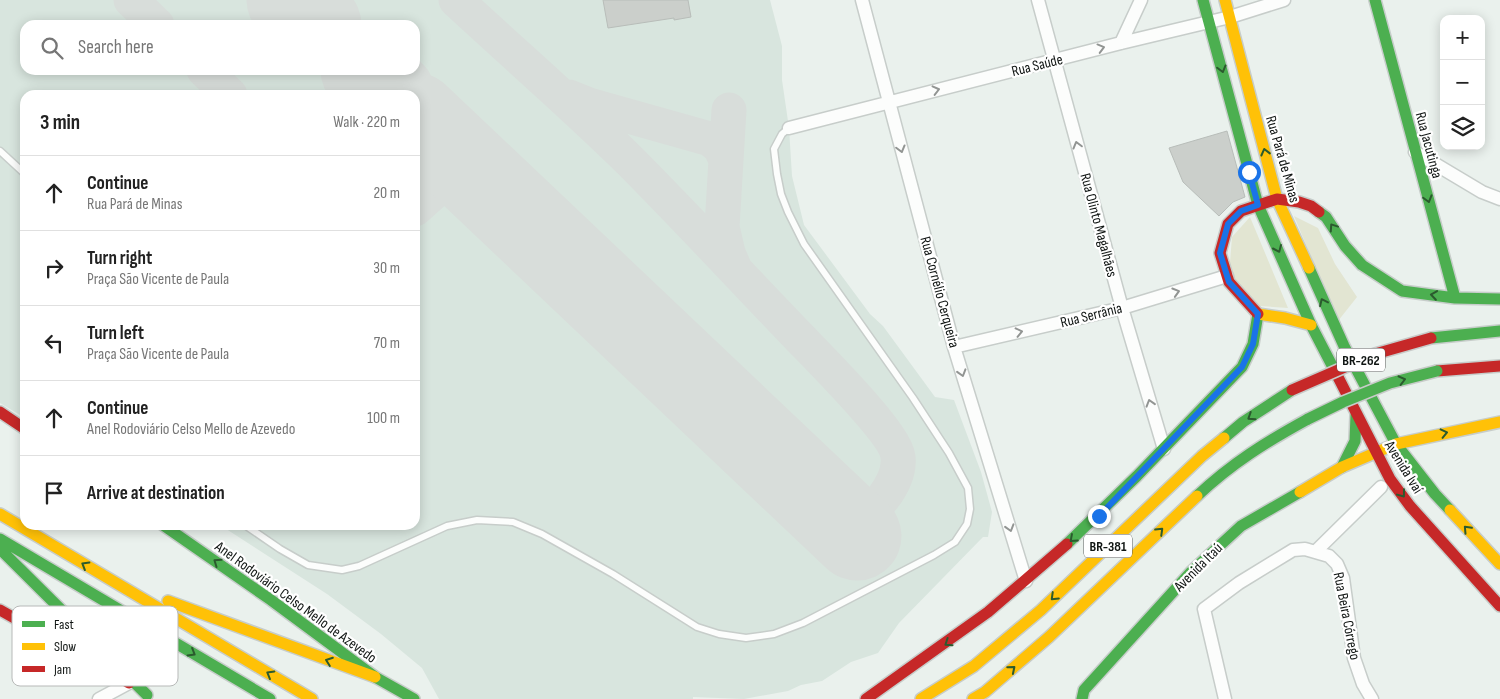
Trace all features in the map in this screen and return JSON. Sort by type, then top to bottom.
[{"type":"main road","points":[[1203,0],[1258,205],[1311,325]]},
{"type":"main road","name":"Rua Pará de Minas","points":[[1225,0],[1277,199],[1344,346]]},
{"type":"main road","name":"Rua Jacutinga","points":[[1375,0],[1456,298]]},
{"type":"main road","points":[[1311,325],[1285,318],[1258,314],[1229,282],[1220,253],[1228,224],[1241,211],[1277,199],[1312,206],[1326,217],[1345,246],[1362,265],[1402,291],[1456,298],[1500,299]]},
{"type":"main road","points":[[866,699],[956,637],[1026,581],[1099,516],[1242,367],[1253,344],[1258,314]]},
{"type":"main road","name":"Avenida Ivaí","points":[[1311,325],[1390,479],[1410,506],[1500,606]]},
{"type":"main road","name":"BR-262","points":[[1292,390],[1375,354],[1432,338],[1500,331]]},
{"type":"main road","name":"Avenida Ivaí","points":[[1344,346],[1396,444],[1435,494],[1500,564]]},
{"type":"main road","name":"BR-262","points":[[1308,419],[1390,383],[1437,371],[1500,366]]},
{"type":"main road","name":"BR-381","points":[[921,699],[974,666],[1041,610],[1202,456],[1243,422],[1292,390]]},
{"type":"main road","points":[[0,412],[20,426]]},
{"type":"main road","points":[[1342,467],[1355,441],[1356,412]]},
{"type":"main road","name":"BR-381","points":[[973,699],[985,692],[1049,638],[1218,476],[1258,447],[1308,419]]},
{"type":"main road","name":"Avenida Itaú","points":[[1082,699],[1084,690],[1191,572],[1240,526],[1342,467],[1396,444],[1500,422]]},
{"type":"main road","points":[[0,514],[20,526]]},
{"type":"main road","points":[[27,530],[154,606]]},
{"type":"main road","name":"Anel Rodoviário Celso Mello de Azevedo","points":[[171,530],[271,600],[375,677],[414,699]]},
{"type":"main road","points":[[0,539],[113,606]]},
{"type":"main road","points":[[0,548],[58,606]]},
{"type":"main road","points":[[110,580],[375,677]]},
{"type":"main road","points":[[0,610],[12,617]]},
{"type":"main road","points":[[178,620],[312,699]]},
{"type":"main road","points":[[178,644],[270,699]]},
{"type":"main road","points":[[134,686],[150,697]]},
{"type":"main road","points":[[139,686],[150,697]]},
{"type":"street","name":"Rua Cornélio Cerqueira","points":[[862,0],[954,347],[1026,581]]},
{"type":"street","name":"Rua Olinto Magalhães","points":[[1038,0],[1122,308],[1164,449]]},
{"type":"street","points":[[1121,43],[1142,0]]},
{"type":"street","name":"Rua Saúde","points":[[789,128],[1209,21],[1230,18],[1284,0]]},
{"type":"street","points":[[1415,152],[1482,192],[1500,199]]},
{"type":"street","name":"Rua Serrânia","points":[[954,347],[1122,308],[1227,276]]},
{"type":"street","points":[[1315,552],[1381,488]]},
{"type":"street","name":"Rua Beira Córrego","points":[[1225,699],[1204,609],[1239,583],[1293,550],[1305,549],[1329,556],[1337,564],[1342,578],[1354,658],[1363,684],[1372,699]]},
{"type":"street","points":[[99,699],[123,686]]},
{"type":"lane","points":[[252,530],[308,565],[342,570],[359,566],[447,526],[478,520],[513,522],[542,534],[613,574],[697,627],[719,634],[746,638],[774,634],[803,623],[955,542],[967,524],[970,509],[968,488],[949,453],[913,398],[804,244],[788,212],[781,194],[774,162],[774,149],[782,134],[789,128]]},
{"type":"lane","points":[[0,151],[20,169]]},
{"type":"shaded area","points":[[0,0],[770,0],[782,46],[782,80],[789,128],[792,176],[804,225],[870,314],[883,326],[935,397],[954,400],[981,472],[992,512],[988,537],[983,537],[899,623],[878,653],[851,662],[822,681],[801,685],[788,691],[744,699],[693,697],[693,699],[439,699],[422,668],[381,634],[327,594],[228,530],[420,530],[420,90],[20,90],[20,415],[0,403]]},
{"type":"green space","points":[[1294,216],[1318,228],[1335,264],[1357,297],[1338,321]]},
{"type":"green space","points":[[1250,217],[1288,308],[1260,306],[1229,275],[1232,237]]},
{"type":"building","points":[[603,0],[688,0],[691,17],[608,28]]},
{"type":"building","points":[[1227,131],[1245,197],[1233,202],[1219,216],[1183,182],[1169,148]]},
{"type":"taxiway","points":[[131,0],[152,20]]},
{"type":"taxiway","points":[[456,0],[628,159],[837,377],[884,431],[894,446],[898,457],[895,478],[890,488],[875,507],[858,523],[849,528]]},
{"type":"taxiway","points":[[209,75],[225,90]]},
{"type":"taxiway","points":[[569,97],[589,105],[710,139],[720,147],[726,160]]},
{"type":"taxiway","points":[[729,110],[722,227],[728,253],[734,267]]},
{"type":"taxiway","points":[[420,205],[453,175],[457,157]]},
{"type":"runway","points":[[291,0],[312,20]]},
{"type":"runway","points":[[370,75],[386,90]]},
{"type":"runway","points":[[420,122],[857,536]]},
{"type":"traffic: fast","points":[[1203,0],[1258,205],[1311,325],[1338,377]]},
{"type":"traffic: fast","points":[[1375,0],[1455,298]]},
{"type":"traffic: fast","points":[[1319,212],[1326,217],[1345,246],[1362,265],[1402,291],[1455,298],[1500,299]]},
{"type":"traffic: fast","points":[[1309,268],[1344,346],[1396,444],[1450,510]]},
{"type":"traffic: fast","points":[[1067,544],[1137,476],[1242,367],[1253,344],[1258,314]]},
{"type":"traffic: fast","points":[[1431,338],[1500,331]]},
{"type":"traffic: fast","points":[[1308,419],[1390,383],[1437,371]]},
{"type":"traffic: fast","points":[[1224,438],[1243,422],[1292,390]]},
{"type":"traffic: fast","points":[[1342,467],[1355,441],[1356,415]]},
{"type":"traffic: fast","points":[[1197,496],[1223,473],[1250,454],[1308,419]]},
{"type":"traffic: fast","points":[[1082,699],[1084,690],[1191,572],[1241,526],[1300,492]]},
{"type":"traffic: fast","points":[[170,530],[271,600],[375,677],[414,699]]},
{"type":"traffic: fast","points":[[0,539],[113,606]]},
{"type":"traffic: fast","points":[[1,550],[57,606]]},
{"type":"traffic: fast","points":[[178,644],[270,699]]},
{"type":"traffic: fast","points":[[138,686],[147,695]]},
{"type":"traffic: slow","points":[[1225,0],[1277,199],[1309,268]]},
{"type":"traffic: slow","points":[[1258,314],[1285,318],[1311,325]]},
{"type":"traffic: slow","points":[[1300,492],[1342,467],[1396,444],[1500,422]]},
{"type":"traffic: slow","points":[[921,699],[974,666],[1041,610],[1202,456],[1224,438]]},
{"type":"traffic: slow","points":[[973,699],[985,692],[1049,637],[1197,496]]},
{"type":"traffic: slow","points":[[1450,510],[1500,564]]},
{"type":"traffic: slow","points":[[0,514],[20,526]]},
{"type":"traffic: slow","points":[[27,530],[155,606]]},
{"type":"traffic: slow","points":[[168,601],[375,677]]},
{"type":"traffic: slow","points":[[178,620],[312,699]]},
{"type":"traffic: jam","points":[[1258,314],[1229,282],[1220,253],[1228,224],[1241,211],[1277,199],[1299,202],[1311,206],[1319,212]]},
{"type":"traffic: jam","points":[[1292,390],[1375,354],[1431,338]]},
{"type":"traffic: jam","points":[[1437,371],[1500,366]]},
{"type":"traffic: jam","points":[[1338,377],[1390,479],[1410,506],[1500,606]]},
{"type":"traffic: jam","points":[[0,412],[20,426]]},
{"type":"traffic: jam","points":[[866,699],[988,612],[1067,544]]},
{"type":"traffic: jam","points":[[0,610],[12,617]]},
{"type":"route","points":[[1099,516],[1242,367],[1253,344],[1258,314],[1229,282],[1220,253],[1228,224],[1241,211],[1258,205],[1249,172]]}]
